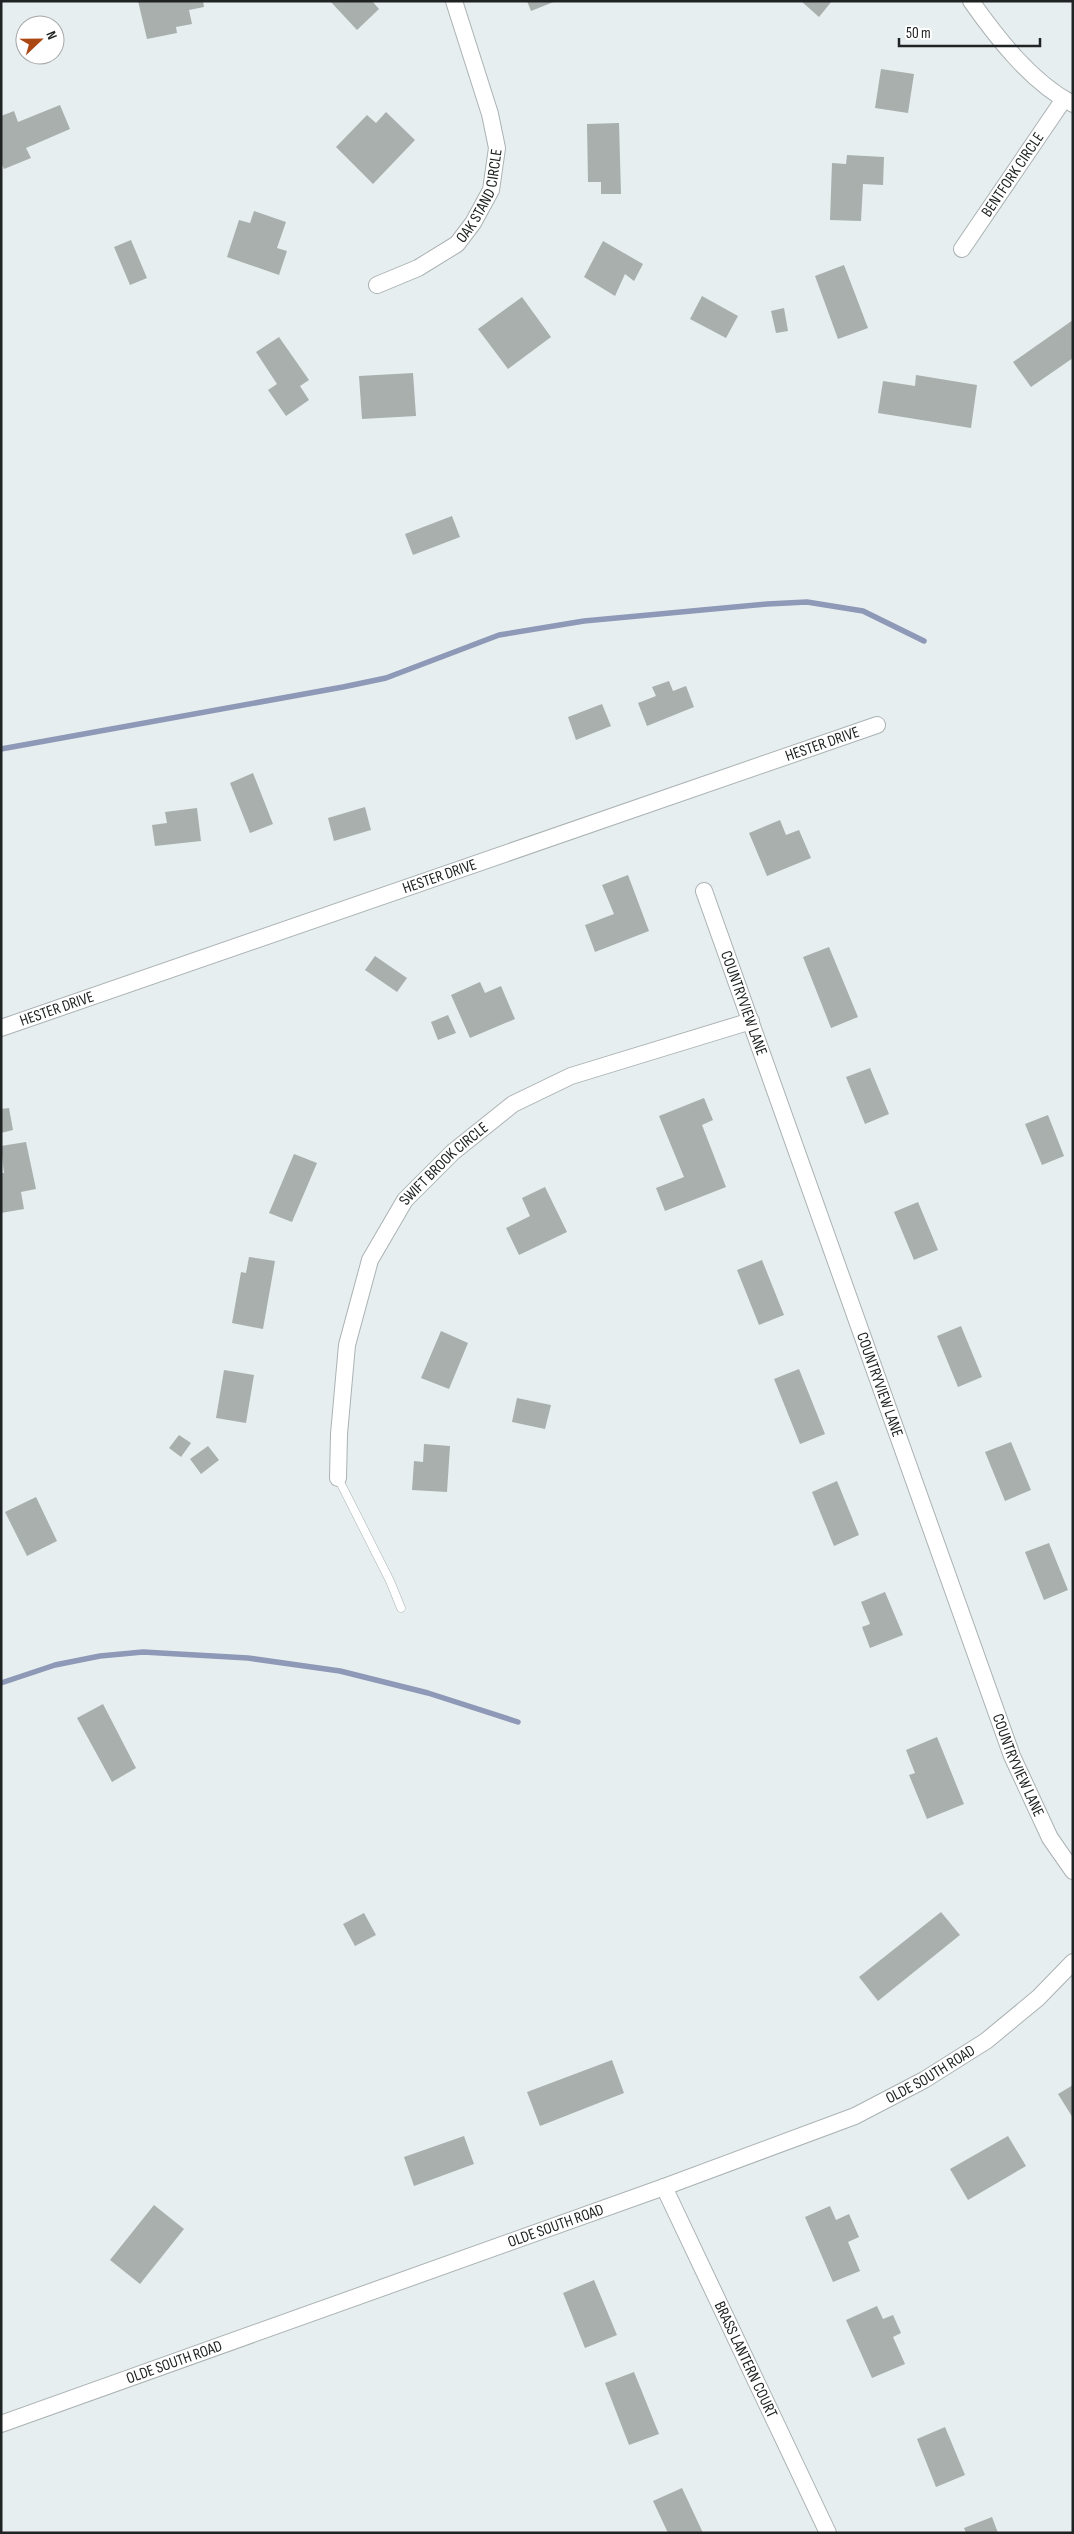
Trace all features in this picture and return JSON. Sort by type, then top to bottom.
[{"type":"street","name":"OAK STAND CIRCLE","points":[[377,284],[418,268],[456,244],[491,190],[497,148],[490,114],[454,1]]},
{"type":"street","points":[[971,1],[991,29],[1020,62],[1068,102]]},
{"type":"street","name":"BENTFORK CIRCLE","points":[[962,249],[1068,102]]},
{"type":"street","name":"HESTER DRIVE","points":[[1,1028],[878,725]]},
{"type":"street","name":"COUNTRYVIEW LANE","points":[[704,891],[1012,1756],[1050,1838],[1073,1871]]},
{"type":"street","name":"SWIFT BROOK CIRCLE","points":[[338,1478],[339,1434],[347,1345],[370,1260],[406,1200],[453,1152],[513,1104],[571,1076],[751,1021]]},
{"type":"street","name":"OLDE SOUTH ROAD","points":[[1,2424],[664,2187],[855,2116],[924,2080],[986,2041],[1038,1998],[1073,1962]]},
{"type":"street","name":"BRASS LANTERN COURT","points":[[664,2187],[828,2533]]},
{"type":"lane","points":[[338,1478],[390,1581],[401,1608]]},
{"type":"building","points":[[138,1],[203,1],[204,7],[189,10],[192,24],[176,27],[177,33],[147,39]]},
{"type":"building","points":[[330,1],[372,1],[379,9],[357,30]]},
{"type":"building","points":[[527,1],[556,1],[531,11]]},
{"type":"building","points":[[801,1],[832,1],[819,17]]},
{"type":"building","points":[[881,69],[914,74],[908,113],[875,108]]},
{"type":"building","points":[[60,105],[70,129],[26,148],[31,158],[4,169],[1,162],[1,116],[14,111],[18,122]]},
{"type":"building","points":[[386,112],[415,140],[373,184],[336,147],[367,115],[376,123]]},
{"type":"building","points":[[619,123],[621,194],[601,194],[601,182],[588,182],[587,124]]},
{"type":"building","points":[[847,155],[884,157],[883,185],[863,184],[861,221],[830,220],[832,163],[846,164]]},
{"type":"building","points":[[254,211],[286,222],[277,248],[287,251],[279,275],[227,257],[239,220],[250,223]]},
{"type":"building","points":[[131,240],[147,278],[130,285],[114,247]]},
{"type":"building","points":[[603,241],[643,264],[634,281],[625,274],[615,296],[584,277]]},
{"type":"building","points":[[844,265],[868,328],[838,339],[815,276]]},
{"type":"building","points":[[702,296],[738,316],[726,338],[690,319]]},
{"type":"building","points":[[522,297],[551,337],[508,369],[478,329]]},
{"type":"building","points":[[784,308],[788,331],[776,333],[771,311]]},
{"type":"building","points":[[1073,320],[1073,358],[1031,387],[1013,362]]},
{"type":"building","points":[[279,337],[309,380],[300,386],[309,400],[286,416],[268,390],[277,384],[256,352]]},
{"type":"building","points":[[413,373],[416,416],[362,419],[359,376]]},
{"type":"building","points":[[916,375],[977,385],[971,428],[878,413],[883,381],[915,386]]},
{"type":"building","points":[[452,516],[460,537],[413,555],[405,534]]},
{"type":"building","points":[[669,681],[673,691],[686,686],[694,707],[647,726],[638,703],[656,696],[652,687]]},
{"type":"building","points":[[602,704],[611,726],[576,740],[568,717]]},
{"type":"building","points":[[253,773],[273,824],[250,833],[230,783]]},
{"type":"building","points":[[365,807],[371,830],[334,841],[328,818]]},
{"type":"building","points":[[197,808],[201,841],[155,846],[152,825],[167,823],[165,812]]},
{"type":"building","points":[[780,820],[786,835],[799,830],[811,858],[767,876],[749,833]]},
{"type":"building","points":[[628,875],[649,931],[595,952],[585,925],[614,914],[602,885]]},
{"type":"building","points":[[829,947],[858,1017],[831,1028],[803,957]]},
{"type":"building","points":[[375,956],[407,978],[397,992],[365,970]]},
{"type":"building","points":[[480,982],[485,993],[501,986],[515,1019],[470,1038],[451,995]]},
{"type":"building","points":[[448,1015],[456,1033],[438,1040],[431,1022]]},
{"type":"building","points":[[870,1068],[889,1114],[865,1124],[846,1077]]},
{"type":"building","points":[[704,1098],[713,1120],[702,1125],[726,1187],[665,1211],[656,1188],[684,1177],[659,1116]]},
{"type":"building","points":[[9,1108],[13,1130],[1,1133],[1,1109]]},
{"type":"building","points":[[1048,1115],[1064,1156],[1042,1165],[1025,1124]]},
{"type":"building","points":[[26,1142],[36,1189],[21,1192],[24,1209],[1,1213],[1,1173],[4,1173],[1,1146]]},
{"type":"building","points":[[294,1154],[317,1163],[292,1222],[269,1213]]},
{"type":"building","points":[[545,1187],[567,1232],[519,1255],[506,1228],[530,1216],[522,1198]]},
{"type":"building","points":[[918,1202],[938,1250],[914,1260],[894,1212]]},
{"type":"building","points":[[249,1257],[275,1261],[263,1329],[232,1323],[241,1272],[246,1273]]},
{"type":"building","points":[[762,1260],[784,1315],[759,1325],[737,1270]]},
{"type":"building","points":[[961,1326],[982,1377],[958,1387],[937,1336]]},
{"type":"building","points":[[441,1331],[468,1343],[449,1389],[421,1378]]},
{"type":"building","points":[[799,1369],[825,1434],[800,1444],[774,1379]]},
{"type":"building","points":[[224,1370],[254,1375],[246,1423],[216,1418]]},
{"type":"building","points":[[517,1398],[551,1405],[545,1429],[512,1422]]},
{"type":"building","points":[[179,1435],[191,1443],[181,1457],[169,1448]]},
{"type":"building","points":[[1011,1442],[1031,1490],[1005,1501],[985,1452]]},
{"type":"building","points":[[424,1444],[450,1446],[447,1492],[412,1490],[414,1461],[423,1462]]},
{"type":"building","points":[[208,1446],[219,1460],[201,1474],[190,1459]]},
{"type":"building","points":[[837,1481],[859,1535],[834,1546],[812,1492]]},
{"type":"building","points":[[36,1497],[57,1541],[27,1556],[5,1512]]},
{"type":"building","points":[[1049,1543],[1068,1590],[1044,1600],[1025,1552]]},
{"type":"building","points":[[885,1592],[903,1635],[870,1648],[862,1627],[870,1624],[861,1602]]},
{"type":"building","points":[[103,1704],[136,1768],[112,1782],[77,1718]]},
{"type":"building","points":[[937,1737],[964,1804],[927,1819],[909,1775],[915,1773],[906,1750]]},
{"type":"building","points":[[941,1912],[960,1935],[878,2001],[859,1977]]},
{"type":"building","points":[[364,1913],[376,1935],[355,1946],[343,1924]]},
{"type":"building","points":[[612,2060],[624,2093],[540,2126],[527,2092]]},
{"type":"building","points":[[1073,2085],[1073,2118],[1058,2094]]},
{"type":"building","points":[[464,2136],[474,2164],[414,2186],[404,2157]]},
{"type":"building","points":[[1008,2136],[1026,2166],[968,2200],[950,2169]]},
{"type":"building","points":[[154,2205],[184,2229],[140,2284],[110,2260]]},
{"type":"building","points":[[830,2206],[836,2220],[849,2214],[859,2237],[848,2242],[860,2271],[833,2282],[805,2217]]},
{"type":"building","points":[[594,2280],[617,2335],[585,2348],[563,2293]]},
{"type":"building","points":[[877,2306],[883,2319],[893,2315],[901,2333],[893,2337],[905,2364],[872,2378],[846,2320]]},
{"type":"building","points":[[634,2372],[659,2434],[629,2445],[605,2383]]},
{"type":"building","points":[[945,2427],[965,2475],[936,2487],[917,2439]]},
{"type":"building","points":[[682,2488],[703,2533],[668,2533],[653,2501]]},
{"type":"building","points":[[992,2517],[998,2533],[966,2533],[964,2528]]},
{"type":"waterway","points":[[1,749],[386,678],[499,635],[584,621],[807,602],[863,611],[924,641]]},
{"type":"waterway","points":[[1,1683],[55,1665],[100,1656],[143,1652],[248,1658],[340,1671],[428,1693],[518,1722]]}]
